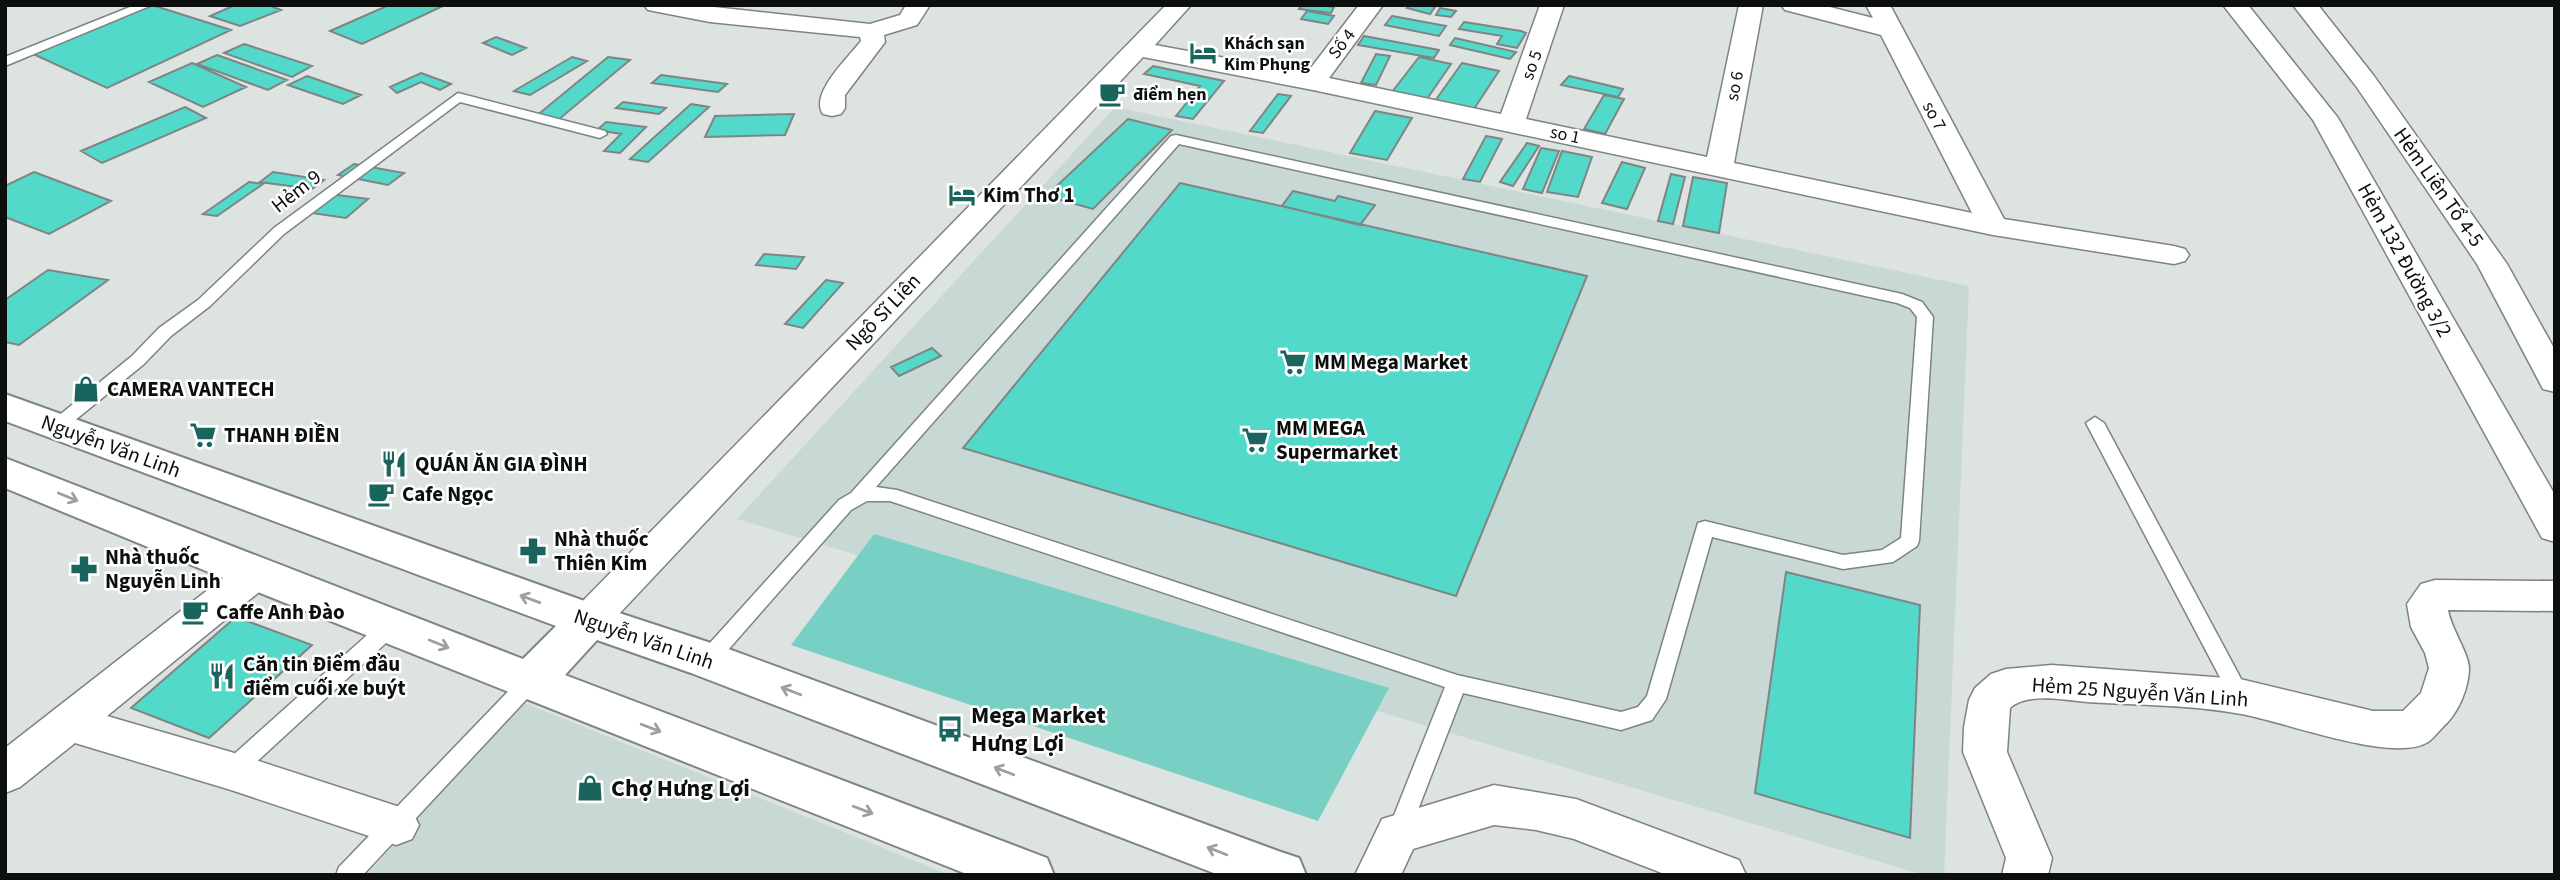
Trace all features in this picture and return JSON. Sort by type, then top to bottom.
[{"type":"highway","name":"Nguyễn Văn Linh","points":[[5,407],[589,620],[707,660],[1281,875]]},
{"type":"highway","points":[[5,471],[255,574],[392,625],[1029,875]]},
{"type":"highway","points":[[531,681],[589,620]]},
{"type":"street","points":[[672,7],[871,31],[909,20],[918,5]]},
{"type":"street","name":"Ngô Sĩ Liên","points":[[589,620],[1179,5]]},
{"type":"street","name":"Số 4","points":[[1313,82],[1371,5]]},
{"type":"street","name":"so 5","points":[[1511,124],[1552,5]]},
{"type":"street","name":"so 6","points":[[1719,167],[1751,5]]},
{"type":"street","points":[[1793,5],[1883,17]]},
{"type":"street","name":"Hẻm 132 Đường 3/2","points":[[2235,5],[2325,118],[2555,528]]},
{"type":"street","name":"Hẻm Liên Tổ 4-5","points":[[2305,5],[2365,81],[2492,264],[2555,381]]},
{"type":"street","name":"so 7","points":[[1883,17],[1993,226]]},
{"type":"street","points":[[832,107],[832,95],[873,42],[871,31]]},
{"type":"street","name":"so 1","points":[[1137,50],[1313,82],[1993,226],[2174,255]]},
{"type":"street","points":[[5,774],[255,574]]},
{"type":"street","name":"Hẻm 25 Nguyễn Văn Linh","points":[[2025,875],[2029,858],[1985,752],[1985,727],[1990,700],[2007,686],[2052,682],[2240,695],[2373,729],[2413,729],[2440,702],[2449,668],[2445,653],[2431,627],[2427,604],[2435,595],[2555,596]]},
{"type":"street","points":[[68,723],[231,771],[397,825]]},
{"type":"street","points":[[1378,875],[1398,833],[1494,805],[1536,810],[1576,819],[1723,875]]},
{"type":"lane","points":[[5,62],[146,5]]},
{"type":"lane","name":"Hẻm 9","points":[[57,426],[138,360],[165,332],[204,303],[279,231],[458,97],[600,134]]},
{"type":"lane","points":[[707,660],[845,505],[859,495],[1175,139],[1902,299],[1916,305],[1925,317],[1910,541],[1896,552],[1867,561],[1843,562],[1705,528],[1656,699],[1644,714],[1621,721],[1457,683],[891,495],[874,492],[859,495]]},
{"type":"lane","points":[[2095,423],[2240,695]]},
{"type":"lane","points":[[231,771],[392,625]]},
{"type":"lane","points":[[347,875],[531,681]]},
{"type":"lane","points":[[1398,833],[1457,683]]},
{"type":"shaded area","points":[[1115,107],[1969,286],[1944,875],[1924,875],[737,519]]},
{"type":"shaded area","points":[[874,534],[1389,688],[1318,821],[791,645]]},
{"type":"shaded area","name":"Chợ Hưng Lợi","points":[[522,702],[950,875],[367,875]]},
{"type":"building","points":[[152,5],[231,30],[107,88],[31,53]]},
{"type":"building","points":[[235,5],[268,5],[281,10],[240,26],[210,16]]},
{"type":"building","points":[[389,5],[445,5],[362,44],[330,31]]},
{"type":"building","points":[[1302,5],[1334,7],[1331,13],[1299,9]]},
{"type":"building","points":[[1410,5],[1435,7],[1430,14],[1407,8]]},
{"type":"building","points":[[1440,8],[1456,11],[1451,17],[1436,15]]},
{"type":"building","points":[[1307,11],[1334,16],[1328,24],[1301,19]]},
{"type":"building","points":[[1392,16],[1446,26],[1439,36],[1385,25]]},
{"type":"building","points":[[1464,22],[1526,33],[1517,48],[1497,44],[1502,36],[1459,29]]},
{"type":"building","points":[[1364,36],[1439,50],[1434,58],[1358,45]]},
{"type":"building","points":[[496,37],[526,48],[512,55],[483,43]]},
{"type":"building","points":[[1455,38],[1516,52],[1510,59],[1450,45]]},
{"type":"building","points":[[244,44],[312,66],[292,77],[224,53]]},
{"type":"building","points":[[1376,54],[1390,56],[1376,85],[1361,83]]},
{"type":"building","points":[[217,55],[287,80],[268,90],[197,64]]},
{"type":"building","points":[[572,57],[587,61],[530,95],[514,91]]},
{"type":"building","points":[[608,57],[630,60],[558,120],[535,117]]},
{"type":"building","points":[[1419,57],[1451,64],[1427,99],[1392,92]]},
{"type":"building","points":[[192,63],[246,87],[203,107],[149,82]]},
{"type":"building","points":[[1462,63],[1499,71],[1474,109],[1435,101]]},
{"type":"building","points":[[1153,66],[1224,81],[1193,119],[1176,116],[1200,86],[1144,74]]},
{"type":"building","points":[[421,73],[451,84],[440,90],[421,82],[397,93],[390,87]]},
{"type":"building","points":[[661,75],[727,84],[718,92],[652,83]]},
{"type":"building","points":[[307,76],[361,95],[343,104],[288,85]]},
{"type":"building","points":[[1569,76],[1623,89],[1618,97],[1561,85]]},
{"type":"building","points":[[1278,94],[1291,96],[1263,133],[1250,131]]},
{"type":"building","points":[[1604,95],[1624,99],[1605,134],[1584,129]]},
{"type":"building","points":[[623,102],[666,108],[659,114],[616,108]]},
{"type":"building","points":[[691,104],[709,107],[648,162],[630,159]]},
{"type":"building","points":[[185,107],[206,118],[102,163],[81,151]]},
{"type":"building","points":[[1375,111],[1412,118],[1387,160],[1350,153]]},
{"type":"building","points":[[794,114],[785,135],[705,137],[715,116]]},
{"type":"building","points":[[1128,119],[1172,130],[1093,209],[1046,196]]},
{"type":"building","points":[[606,122],[646,127],[620,153],[604,151],[621,134],[597,130]]},
{"type":"building","points":[[1486,136],[1502,139],[1480,182],[1463,179]]},
{"type":"building","points":[[1527,143],[1539,146],[1513,186],[1500,182]]},
{"type":"building","points":[[1541,148],[1559,151],[1542,193],[1523,189]]},
{"type":"building","points":[[1562,151],[1592,157],[1578,197],[1547,192]]},
{"type":"building","points":[[1622,162],[1645,168],[1627,209],[1602,203]]},
{"type":"building","points":[[354,164],[404,173],[388,185],[338,175]]},
{"type":"building","points":[[34,172],[111,201],[49,234],[5,217],[5,186]]},
{"type":"building","points":[[273,172],[324,180],[312,189],[260,182]]},
{"type":"building","points":[[1671,174],[1685,177],[1673,224],[1658,221]]},
{"type":"building","points":[[1693,177],[1727,183],[1719,233],[1683,226]]},
{"type":"building","points":[[249,182],[263,184],[217,216],[203,214]]},
{"type":"building","name":"MM Mega Market","points":[[1180,183],[1587,276],[1456,596],[963,448]]},
{"type":"building","points":[[1293,191],[1335,201],[1338,196],[1375,205],[1360,225],[1282,206]]},
{"type":"building","points":[[322,193],[368,199],[346,218],[299,211]]},
{"type":"building","points":[[764,254],[804,257],[796,269],[756,265]]},
{"type":"building","points":[[48,270],[108,280],[19,345],[5,342],[5,300]]},
{"type":"building","points":[[826,280],[843,283],[803,328],[785,324]]},
{"type":"building","points":[[932,348],[941,356],[899,376],[891,367]]},
{"type":"building","points":[[1786,572],[1920,605],[1910,838],[1755,793]]},
{"type":"building","name":"Căn tin Điểm đầu điểm cuối xe buýt","points":[[236,617],[312,645],[209,738],[131,708]]},
{"type":"place","name":"Khách sạn Kim Phụng","points":[[1203,53]]},
{"type":"place","name":"điểm hẹn","points":[[1112,94]]},
{"type":"place","name":"Kim Thơ 1","points":[[962,195]]},
{"type":"place","name":"MM Mega Market","points":[[1293,362]]},
{"type":"place","name":"CAMERA VANTECH","points":[[86,389]]},
{"type":"place","name":"THANH ĐIỀN","points":[[203,435]]},
{"type":"place","name":"MM MEGA Supermarket","points":[[1255,440]]},
{"type":"place","name":"QUÁN ĂN GIA ĐÌNH","points":[[394,464]]},
{"type":"place","name":"Cafe Ngọc","points":[[381,494]]},
{"type":"place","name":"Nhà thuốc Thiên Kim","points":[[533,551]]},
{"type":"place","name":"Nhà thuốc Nguyễn Linh","points":[[84,569]]},
{"type":"place","name":"Caffe Anh Đào","points":[[195,612]]},
{"type":"place","name":"Căn tin Điểm đầu điểm cuối xe buýt","points":[[222,676]]},
{"type":"place","name":"Mega Market Hưng Lợi","points":[[950,729]]},
{"type":"place","name":"Chợ Hưng Lợi","points":[[590,788]]}]
